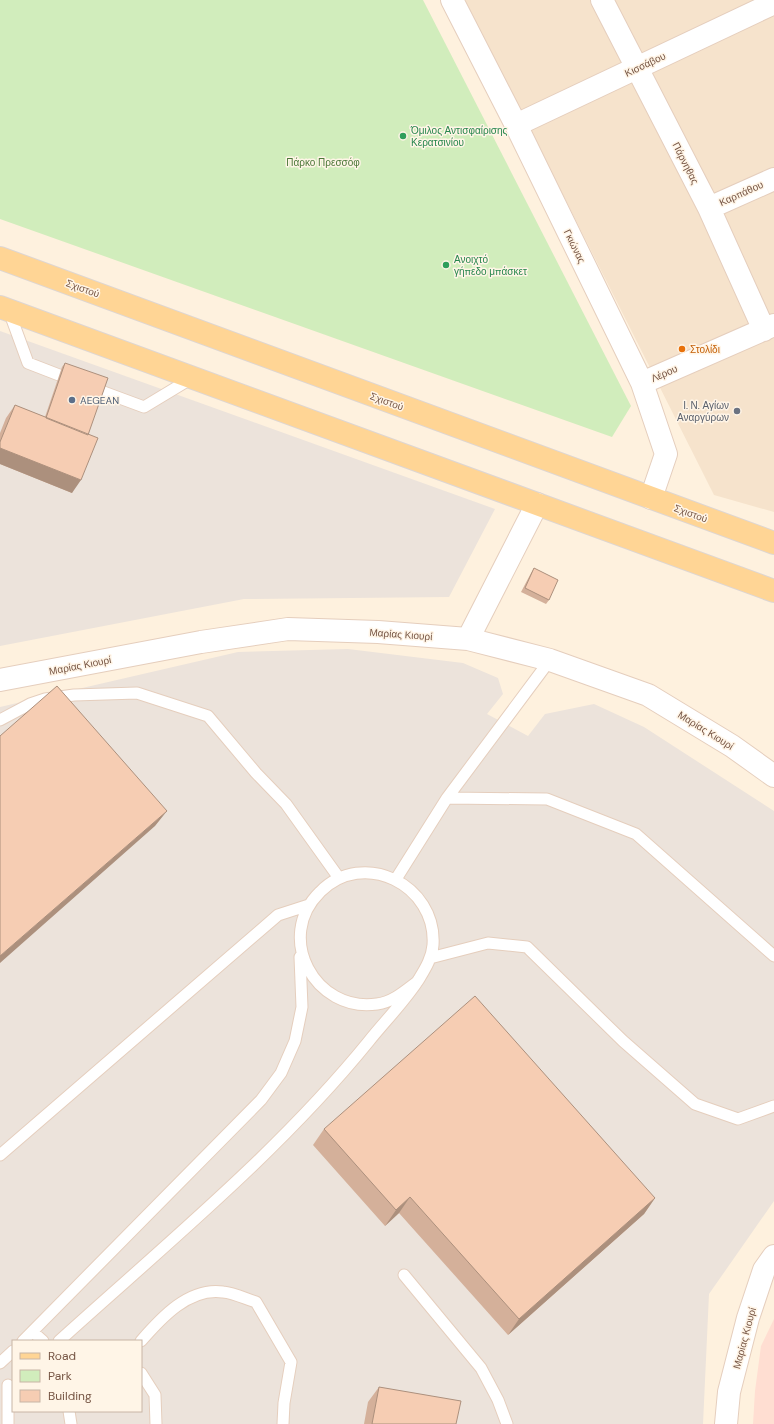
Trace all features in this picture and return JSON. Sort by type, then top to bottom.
[{"type":"main road","name":"Σχιστού","points":[[0,258],[774,543]]},
{"type":"main road","points":[[4,309],[774,591]]},
{"type":"street","name":"Γκιώνας","points":[[452,0],[516,125],[642,383],[666,454],[651,498]]},
{"type":"street","name":"Πάρνηθας","points":[[602,0],[769,327]]},
{"type":"street","name":"Κισσάβου","points":[[516,125],[774,3]]},
{"type":"street","name":"Καρπάθου","points":[[709,208],[774,178]]},
{"type":"street","name":"Λέρου","points":[[642,383],[769,327]]},
{"type":"street","points":[[468,639],[537,504]]},
{"type":"street","name":"Μαρίας Κιουρί","points":[[0,680],[200,642],[288,629],[378,632],[468,639],[550,660],[648,695],[732,746],[774,776]]},
{"type":"street","name":"Μαρίας Κιουρί","points":[[726,1424],[729,1392],[748,1318],[764,1270],[774,1256]]},
{"type":"lane","points":[[4,309],[28,363],[144,407],[192,378]]},
{"type":"lane","points":[[396,879],[447,798],[550,660]]},
{"type":"lane","points":[[0,720],[30,704],[46,699],[74,695],[137,693],[208,716],[256,773],[286,804],[339,878]]},
{"type":"lane","points":[[447,798],[547,799],[636,834],[774,956]]},
{"type":"lane","points":[[24,1340],[261,1100],[281,1073],[295,1041],[302,1008],[300,941],[304,916],[309,904],[320,891],[339,878],[362,872],[375,873],[396,879],[422,901],[429,915],[433,944],[430,958],[417,982],[345,1071],[260,1159],[60,1340]]},
{"type":"lane","points":[[0,1156],[278,915],[309,904]]},
{"type":"lane","points":[[300,941],[304,964],[315,982],[325,991],[351,1003],[378,1004],[398,997],[417,982]]},
{"type":"lane","points":[[430,958],[488,942],[527,947],[623,1041],[695,1104],[738,1119],[774,1106]]},
{"type":"lane","points":[[404,1275],[481,1368],[498,1400],[507,1424]]},
{"type":"lane","points":[[142,1340],[160,1319],[195,1295],[223,1292],[256,1302],[291,1362],[284,1403],[283,1424]]},
{"type":"lane","points":[[33,1332],[42,1340]]},
{"type":"lane","points":[[0,1363],[12,1352]]},
{"type":"lane","points":[[142,1375],[155,1395],[156,1424]]},
{"type":"lane","points":[[7,1386],[8,1424]]},
{"type":"lane","points":[[69,1412],[71,1424]]},
{"type":"shaded area","points":[[465,0],[774,0],[774,512],[714,495]]},
{"type":"shaded area","points":[[0,331],[495,509],[449,597],[244,599],[0,646]]},
{"type":"shaded area","points":[[348,649],[463,663],[498,678],[503,694],[487,714],[528,736],[545,714],[594,704],[644,727],[774,811],[774,1201],[709,1294],[703,1424],[0,1424],[0,707],[238,652]]},
{"type":"shaded area","points":[[774,1319],[774,1424],[753,1424],[755,1391],[761,1346]]},
{"type":"green space","name":"Πάρκο Πρεσσόφ","points":[[0,0],[423,0],[631,406],[612,437],[0,219]]},
{"type":"building","points":[[65,363],[108,378],[88,435],[46,418]]},
{"type":"building","points":[[15,405],[98,438],[81,480],[0,448],[0,442]]},
{"type":"building","points":[[534,568],[558,580],[549,600],[525,588]]},
{"type":"building","points":[[57,686],[167,811],[0,956],[0,736]]},
{"type":"building","points":[[475,996],[655,1198],[519,1319],[410,1197],[396,1210],[324,1129]]},
{"type":"building","points":[[379,1387],[461,1401],[456,1424],[372,1424]]},
{"type":"place","name":"Όμιλος Αντισφαίρισης Κερατσινίου","points":[[403,136]]},
{"type":"place","name":"Ανοιχτό γήπεδο μπάσκετ","points":[[446,265]]},
{"type":"place","name":"Στολίδι","points":[[682,349]]},
{"type":"place","name":"AEGEAN","points":[[72,400]]},
{"type":"place","name":"Ι. Ν. Αγίων Αναργύρων","points":[[737,411]]}]
